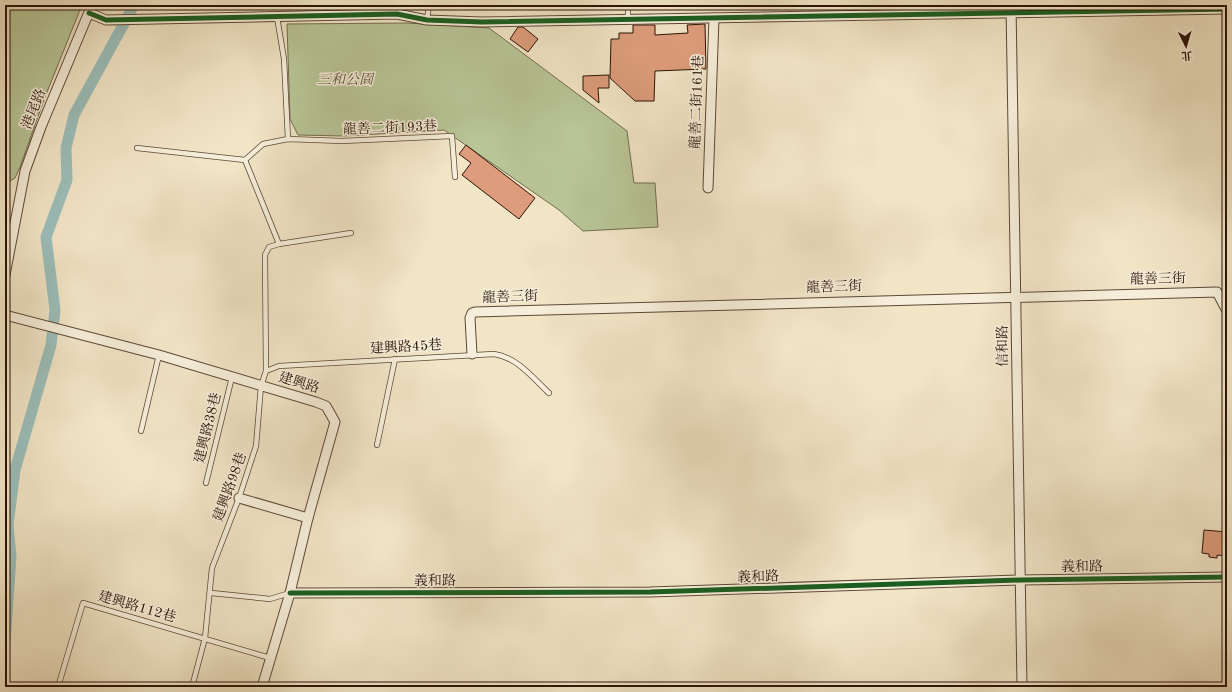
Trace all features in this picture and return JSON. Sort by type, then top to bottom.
[{"type":"street","points":[[91,9],[106,20],[277,17],[396,10],[427,20],[482,22],[714,18],[1011,9],[1227,9]]},
{"type":"street","name":"港尾路","points":[[5,275],[25,171],[41,127],[91,9]]},
{"type":"street","name":"信和路","points":[[1011,9],[1022,687]]},
{"type":"street","name":"龍善二街161巷","points":[[708,188],[714,18]]},
{"type":"street","name":"龍善三街","points":[[472,354],[470,318],[472,313],[475,312],[1016,296],[1217,292],[1227,311]]},
{"type":"street","name":"建興路","points":[[5,315],[160,355],[326,406],[334,422],[308,518],[290,593],[262,687]]},
{"type":"street","points":[[240,498],[308,518]]},
{"type":"street","name":"義和路","points":[[290,593],[650,592],[1021,580],[1227,577]]},
{"type":"lane","points":[[427,20],[429,5]]},
{"type":"lane","points":[[628,5],[628,19]]},
{"type":"lane","points":[[277,17],[284,59],[288,139]]},
{"type":"lane","name":"龍善二街193巷","points":[[245,160],[263,144],[288,139],[342,141],[452,136],[455,177]]},
{"type":"lane","points":[[137,148],[245,160],[279,244]]},
{"type":"lane","points":[[261,386],[266,371],[265,255],[269,247],[279,244],[351,233]]},
{"type":"lane","name":"建興路45巷","points":[[266,371],[279,366],[472,354],[505,355],[513,360],[549,393]]},
{"type":"lane","points":[[141,431],[160,355]]},
{"type":"lane","points":[[378,445],[395,359]]},
{"type":"lane","name":"建興路38巷","points":[[206,483],[232,377]]},
{"type":"lane","name":"建興路98巷","points":[[192,687],[205,638],[211,593],[212,568],[240,498],[256,446],[261,386]]},
{"type":"lane","points":[[211,593],[270,599],[290,593]]},
{"type":"lane","name":"建興路112巷","points":[[58,687],[83,603],[270,658]]},
{"type":"green space","points":[[5,5],[82,5],[45,97],[20,167],[15,178],[5,184]]},
{"type":"green space","name":"三和公園","points":[[407,23],[489,28],[627,131],[634,183],[655,183],[658,227],[583,231],[559,210],[444,130],[344,136],[298,135],[290,119],[287,24]]},
{"type":"building","points":[[705,24],[706,69],[655,71],[654,101],[635,101],[610,78],[611,39],[619,39],[619,33],[633,33],[633,25],[655,25],[655,35],[688,33],[687,25]]},
{"type":"building","points":[[518,27],[523,27],[538,39],[528,52],[510,39]]},
{"type":"building","points":[[609,75],[609,88],[598,88],[599,103],[583,90],[583,76]]},
{"type":"building","points":[[466,145],[535,198],[519,219],[462,175],[471,163],[459,154]]},
{"type":"building","points":[[1204,530],[1227,532],[1227,556],[1217,555],[1217,558],[1209,557],[1209,554],[1202,553]]},
{"type":"waterway","points":[[5,642],[11,556],[8,525],[15,470],[51,345],[55,310],[46,237],[67,180],[66,148],[74,115],[134,5]]},
{"type":"cycle path","points":[[89,13],[106,20],[397,14],[427,20],[482,22],[1227,9]]},
{"type":"cycle path","points":[[290,593],[650,592],[1021,580],[1227,577]]}]
